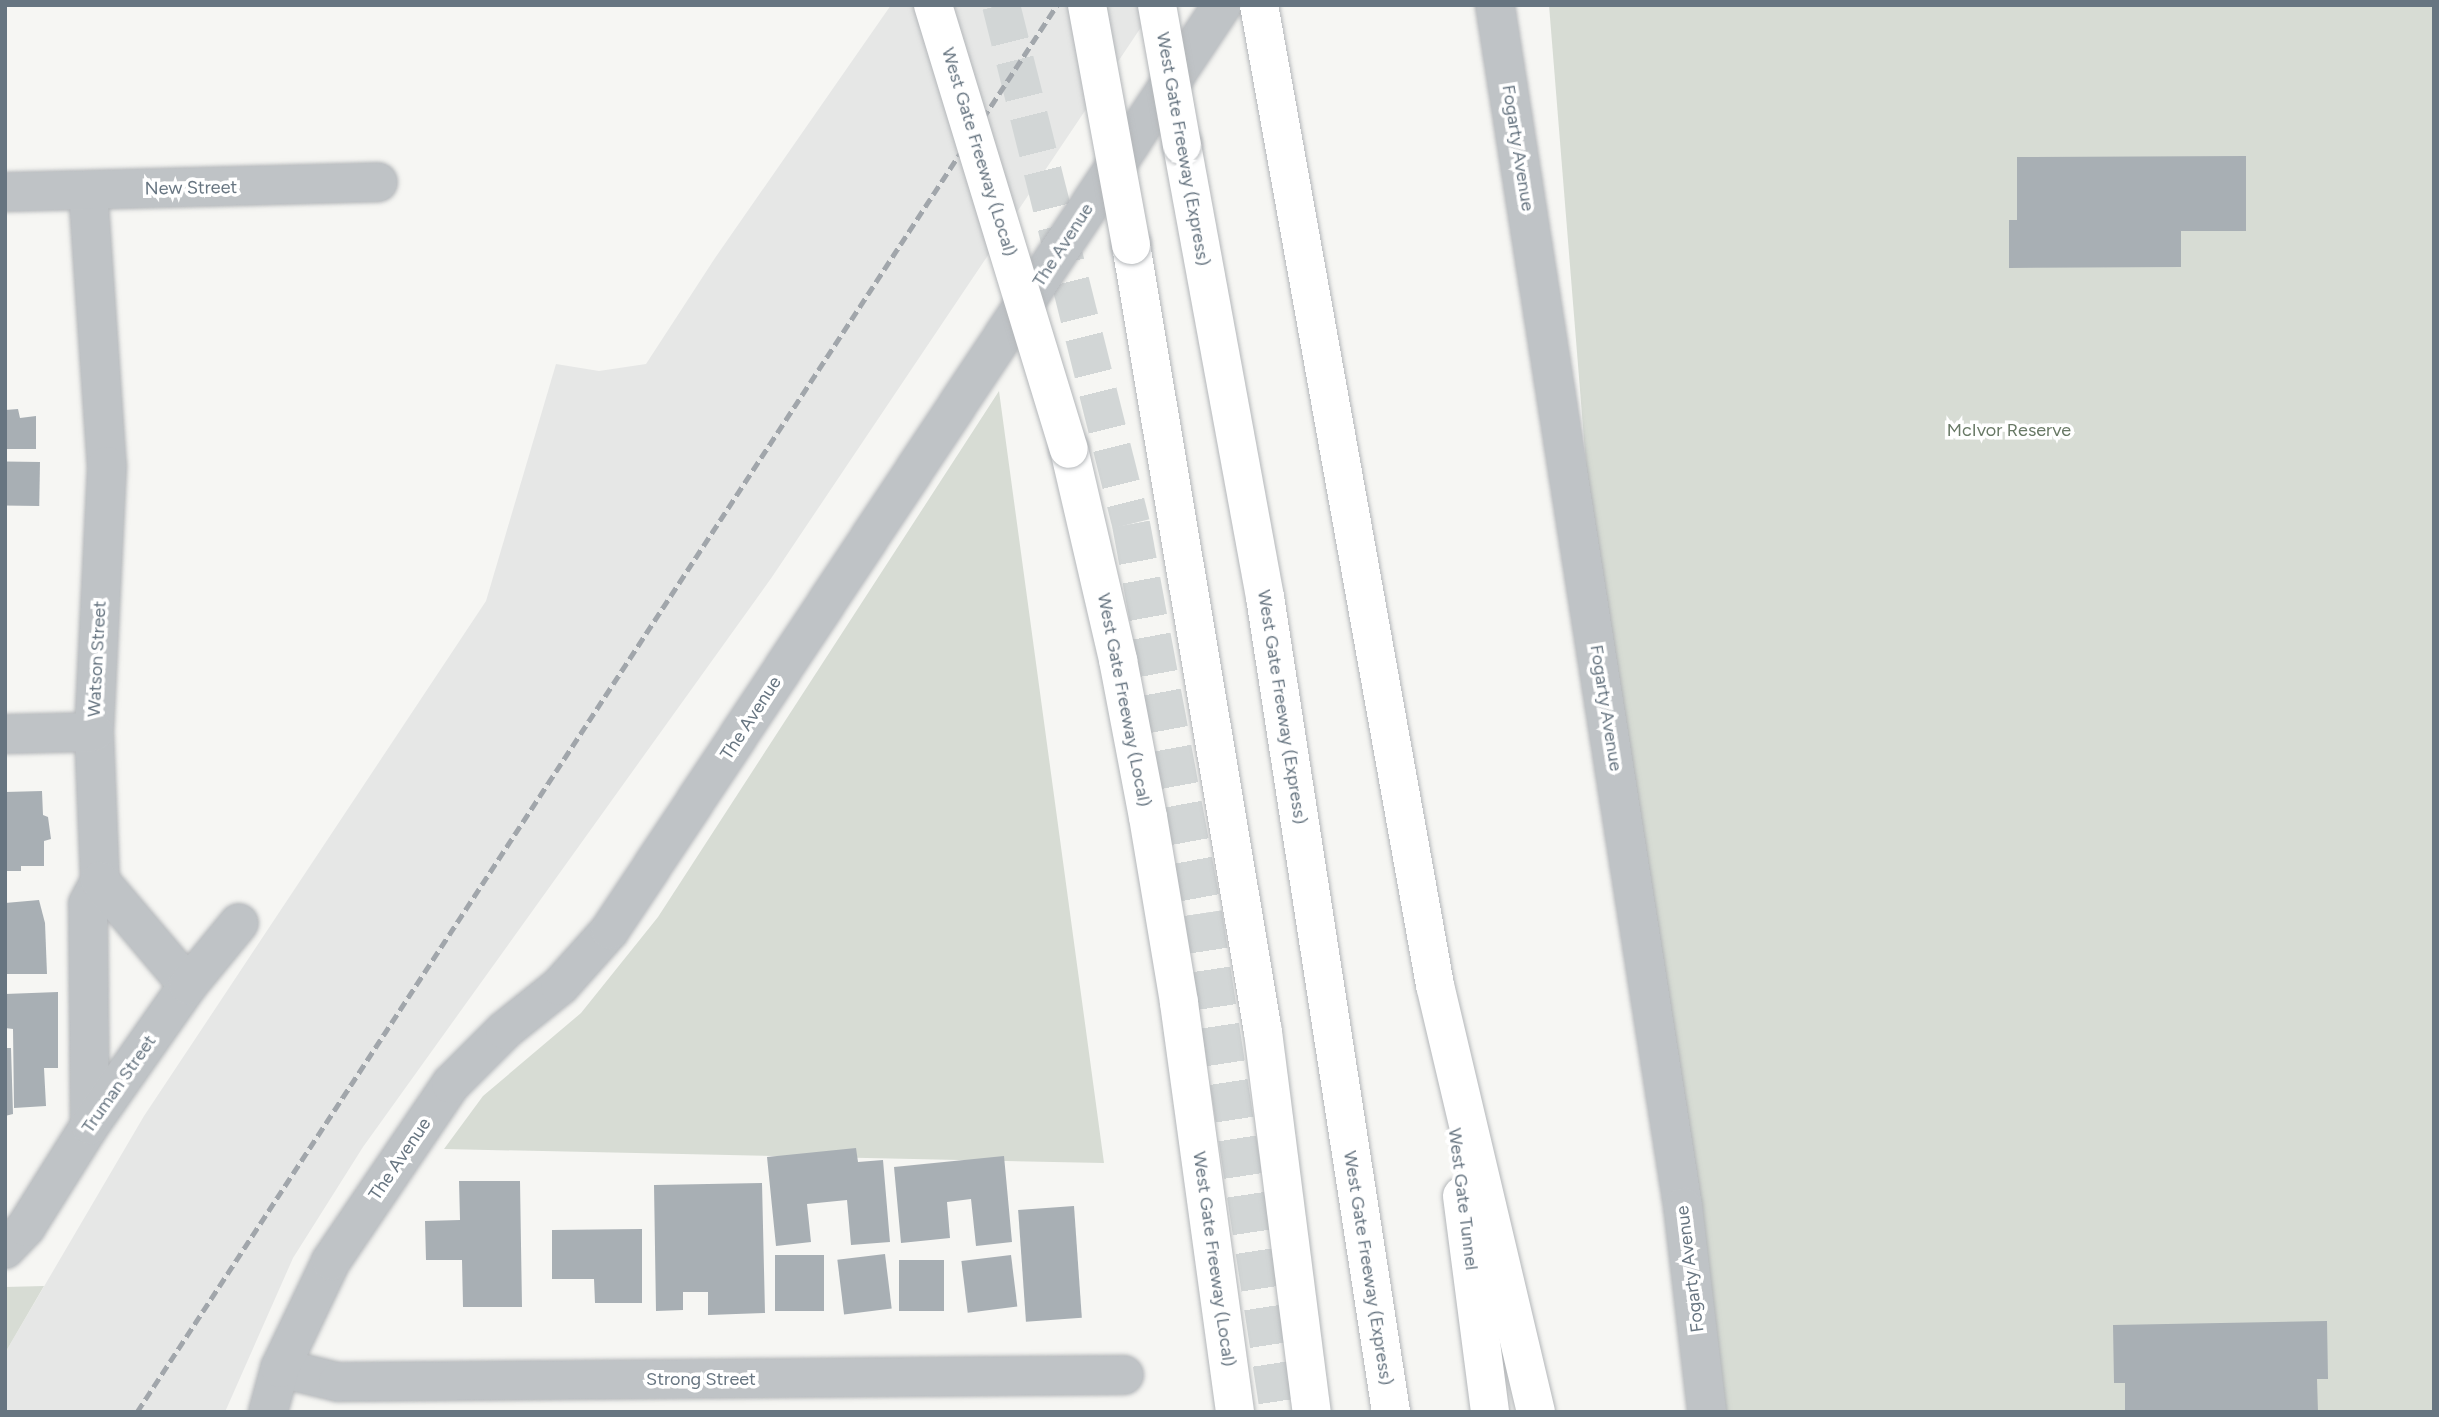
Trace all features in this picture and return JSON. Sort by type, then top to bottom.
[{"type":"highway","name":"West Gate Freeway (Local)","points":[[933,5],[1069,449],[1118,660],[1148,817],[1178,1003],[1236,1412]]},
{"type":"highway","points":[[1087,5],[1131,245],[1261,1018],[1312,1412]]},
{"type":"highway","name":"West Gate Freeway (Express)","points":[[1157,5],[1265,597],[1391,1412]]},
{"type":"highway","points":[[1259,5],[1435,985],[1536,1412]]},
{"type":"highway","name":"West Gate Tunnel","points":[[1435,985],[1490,1412]]},
{"type":"street","name":"The Avenue","points":[[268,1412],[280,1368],[331,1261],[451,1084],[505,1030],[560,986],[610,930],[1222,5]]},
{"type":"street","name":"Fogarty Avenue","points":[[1495,5],[1681,1194],[1707,1412]]},
{"type":"street","name":"New Street","points":[[5,191],[377,182]]},
{"type":"street","name":"Watson Street","points":[[88,190],[107,466],[94,732],[100,881],[88,904],[90,1125]]},
{"type":"street","points":[[5,734],[94,732]]},
{"type":"street","points":[[100,881],[188,985]]},
{"type":"street","name":"Truman Street","points":[[5,1249],[26,1227],[90,1125],[188,985],[239,923]]},
{"type":"street","name":"Strong Street","points":[[280,1368],[338,1382],[1124,1375]]},
{"type":"shaded area","points":[[891,5],[1156,5],[772,577],[363,1147],[293,1258],[225,1412],[5,1412],[5,1353],[144,1116],[486,601],[556,364],[599,371],[646,364],[715,258]]},
{"type":"green space","name":"McIvor Reserve","points":[[1549,5],[2434,5],[2434,1412],[1707,1412],[1605,700]]},
{"type":"green space","points":[[999,391],[1104,1163],[444,1149],[483,1096],[581,1013],[658,917]]},
{"type":"green space","points":[[44,1286],[5,1353],[5,1287]]},
{"type":"building","points":[[2246,156],[2246,231],[2181,231],[2181,267],[2009,268],[2009,220],[2017,220],[2017,157]]},
{"type":"building","points":[[18,409],[20,418],[36,416],[36,449],[5,449],[5,410]]},
{"type":"building","points":[[5,461],[40,462],[39,506],[5,505]]},
{"type":"building","points":[[42,791],[43,815],[48,817],[51,839],[44,841],[44,866],[21,866],[21,871],[5,871],[5,792]]},
{"type":"building","points":[[39,900],[45,923],[47,974],[5,974],[5,903]]},
{"type":"building","points":[[58,992],[58,1068],[44,1068],[46,1106],[14,1108],[13,1029],[5,1028],[5,994]]},
{"type":"building","points":[[5,1048],[11,1048],[13,1114],[5,1116]]},
{"type":"building","points":[[856,1148],[858,1162],[883,1160],[890,1242],[851,1245],[847,1200],[807,1204],[811,1242],[776,1246],[767,1157]]},
{"type":"building","points":[[1004,1156],[1012,1242],[976,1246],[971,1199],[947,1202],[950,1238],[901,1243],[894,1167]]},
{"type":"building","points":[[459,1181],[520,1181],[522,1307],[463,1307],[462,1260],[426,1260],[425,1221],[460,1220]]},
{"type":"building","points":[[762,1183],[765,1313],[708,1315],[708,1292],[683,1292],[683,1310],[656,1311],[654,1185]]},
{"type":"building","points":[[1074,1206],[1082,1318],[1026,1322],[1018,1210]]},
{"type":"building","points":[[642,1229],[642,1303],[595,1303],[594,1279],[552,1279],[552,1230]]},
{"type":"building","points":[[885,1254],[892,1309],[844,1314],[837,1260]]},
{"type":"building","points":[[775,1255],[824,1255],[824,1311],[775,1311]]},
{"type":"building","points":[[1011,1255],[1017,1307],[968,1313],[961,1261]]},
{"type":"building","points":[[899,1260],[944,1260],[944,1311],[899,1311]]},
{"type":"building","points":[[2327,1321],[2328,1379],[2317,1379],[2318,1412],[2125,1412],[2125,1383],[2114,1383],[2113,1325]]},
{"type":"tunnel","points":[[1001,5],[1131,524],[1203,913],[1279,1412]]},
{"type":"railway","points":[[137,1412],[1057,5]]}]
